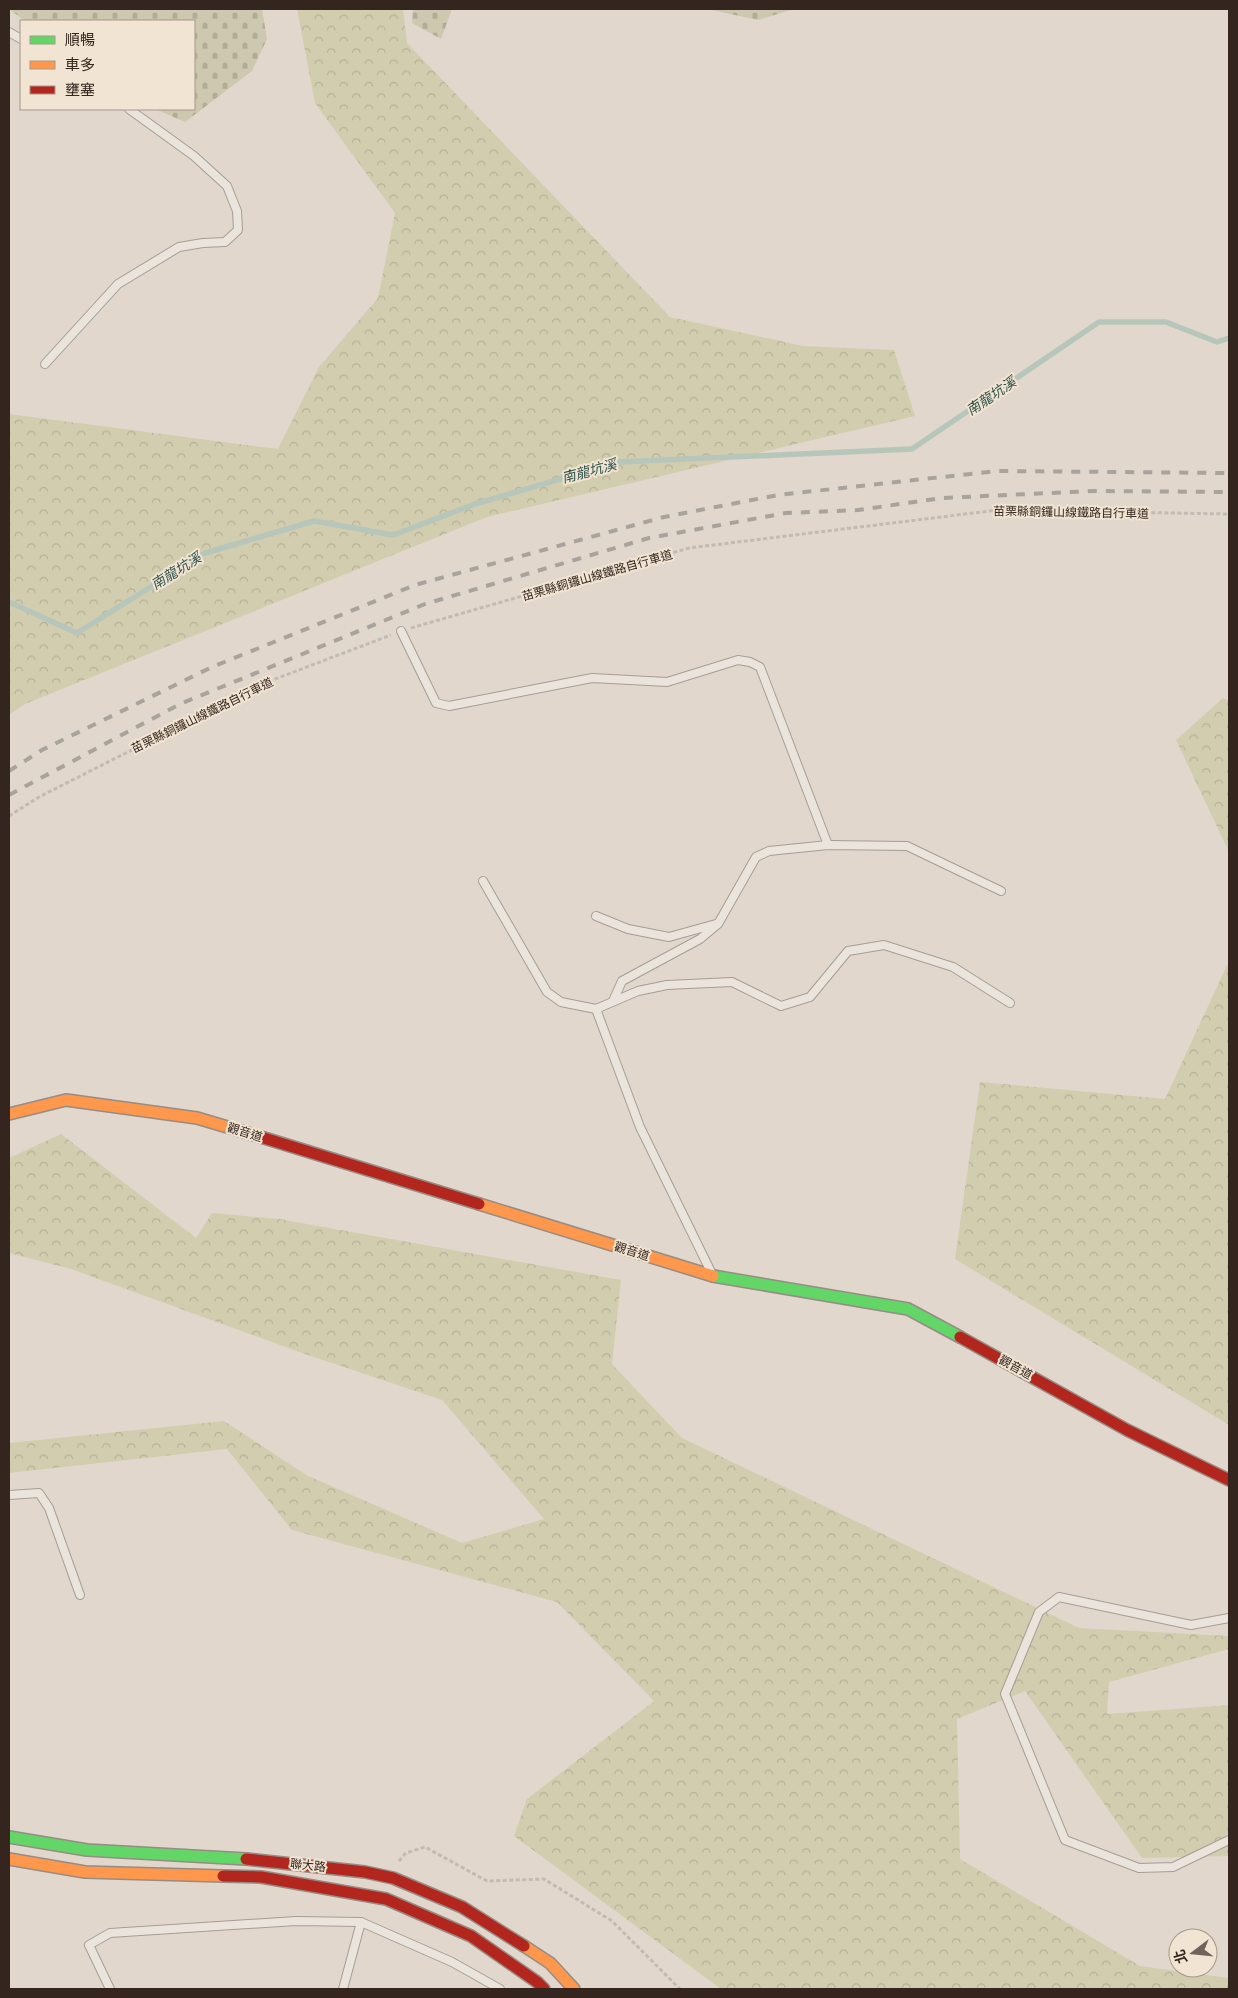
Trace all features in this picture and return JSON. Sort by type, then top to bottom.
[{"type":"street","name":"觀音道","points":[[9,1114],[66,1100],[197,1118],[713,1276],[908,1309],[1010,1363],[1127,1430],[1229,1480]]},
{"type":"street","name":"聯大路","points":[[9,1838],[87,1850],[230,1857],[365,1872],[393,1878],[462,1907],[550,1963],[574,1989]]},
{"type":"street","points":[[85,1872],[87,1850]]},
{"type":"street","name":"聯大路","points":[[9,1859],[85,1872],[261,1877],[386,1898],[471,1936],[537,1987]]},
{"type":"street","points":[[386,1898],[393,1878]]},
{"type":"street","points":[[537,1987],[550,1963]]},
{"type":"lane","points":[[9,32],[20,38]]},
{"type":"lane","points":[[45,364],[118,284],[179,247],[225,242],[238,230],[238,211],[227,186],[194,156],[129,110]]},
{"type":"lane","points":[[400,631],[436,703],[448,706],[592,678],[667,682],[738,660],[750,662],[760,667],[828,845]]},
{"type":"lane","points":[[613,1002],[622,981],[700,939],[718,924],[756,857],[769,851],[828,845],[907,846],[1000,891]]},
{"type":"lane","points":[[483,881],[547,992],[561,1002],[596,1009],[638,991],[667,985],[732,982],[781,1006],[810,996],[848,951],[884,945],[953,967],[1010,1003]]},
{"type":"lane","points":[[596,916],[628,929],[669,937],[718,924]]},
{"type":"lane","points":[[596,1009],[640,1127],[713,1276]]},
{"type":"lane","points":[[9,1495],[38,1494],[49,1508],[80,1595]]},
{"type":"lane","points":[[1229,1618],[1191,1625],[1059,1597],[1039,1612],[1005,1694],[1065,1840],[1139,1868],[1173,1867],[1229,1840]]},
{"type":"lane","points":[[110,1989],[89,1945],[110,1933],[296,1921],[361,1922],[452,1962],[500,1989]]},
{"type":"lane","points":[[343,1989],[361,1922]]},
{"type":"path","name":"苗栗縣銅鑼山線鐵路自行車道","points":[[9,816],[39,797],[262,684],[400,631],[689,548],[998,510],[1229,514]]},
{"type":"path","points":[[393,1878],[395,1866],[406,1853],[425,1847],[487,1881],[544,1879],[612,1921],[680,1989]]},
{"type":"green space","points":[[9,9],[262,9],[267,39],[252,71],[185,122],[157,110],[195,110],[195,20],[24,20]]},
{"type":"green space","points":[[297,9],[403,9],[407,43],[670,317],[803,346],[894,350],[915,416],[487,517],[25,704],[9,715],[9,414],[278,449],[319,367],[378,298],[395,213],[315,103]]},
{"type":"green space","points":[[413,9],[452,9],[441,39],[412,23]]},
{"type":"green space","points":[[707,9],[794,9],[758,20]]},
{"type":"green space","points":[[1223,698],[1229,701],[1229,852],[1176,740]]},
{"type":"green space","points":[[1229,961],[1229,1425],[955,1259],[980,1082],[1165,1099]]},
{"type":"green space","points":[[61,1134],[196,1238],[212,1213],[279,1219],[621,1280],[612,1364],[682,1438],[1079,1628],[1229,1636],[1229,1649],[1109,1682],[1107,1714],[1229,1705],[1229,1856],[1142,1858],[1025,1691],[957,1719],[960,1859],[1140,1966],[1168,1970],[1168,1978],[1229,1978],[1229,1989],[721,1989],[514,1836],[527,1799],[654,1701],[557,1602],[292,1530],[227,1449],[9,1473],[9,1443],[224,1421],[308,1476],[462,1543],[544,1519],[442,1400],[302,1353],[71,1269],[9,1253],[9,1158]]},
{"type":"waterway","name":"南龍坑溪","points":[[9,602],[77,633],[205,553],[314,521],[393,535],[475,504],[619,462],[912,449],[1099,322],[1166,322],[1217,342],[1229,338]]},
{"type":"railway","points":[[9,771],[42,750],[212,667],[415,585],[664,517],[778,495],[997,471],[1229,473]]},
{"type":"railway","points":[[9,795],[180,704],[425,604],[649,538],[786,513],[858,510],[942,498],[1094,491],[1229,492]]},
{"type":"traffic: fast","points":[[713,1276],[908,1309],[960,1337]]},
{"type":"traffic: fast","points":[[9,1837],[87,1850],[246,1859]]},
{"type":"traffic: slow","points":[[9,1114],[66,1100],[197,1118],[251,1134]]},
{"type":"traffic: slow","points":[[479,1204],[713,1276]]},
{"type":"traffic: slow","points":[[9,1859],[85,1872],[223,1876]]},
{"type":"traffic: slow","points":[[524,1946],[550,1963],[574,1989]]},
{"type":"traffic: jam","points":[[251,1134],[479,1204]]},
{"type":"traffic: jam","points":[[960,1337],[1127,1430],[1229,1480]]},
{"type":"traffic: jam","points":[[246,1859],[365,1872],[393,1878],[462,1907],[524,1946]]},
{"type":"traffic: jam","points":[[223,1876],[261,1877],[386,1899],[471,1936],[537,1982],[544,1989]]}]
